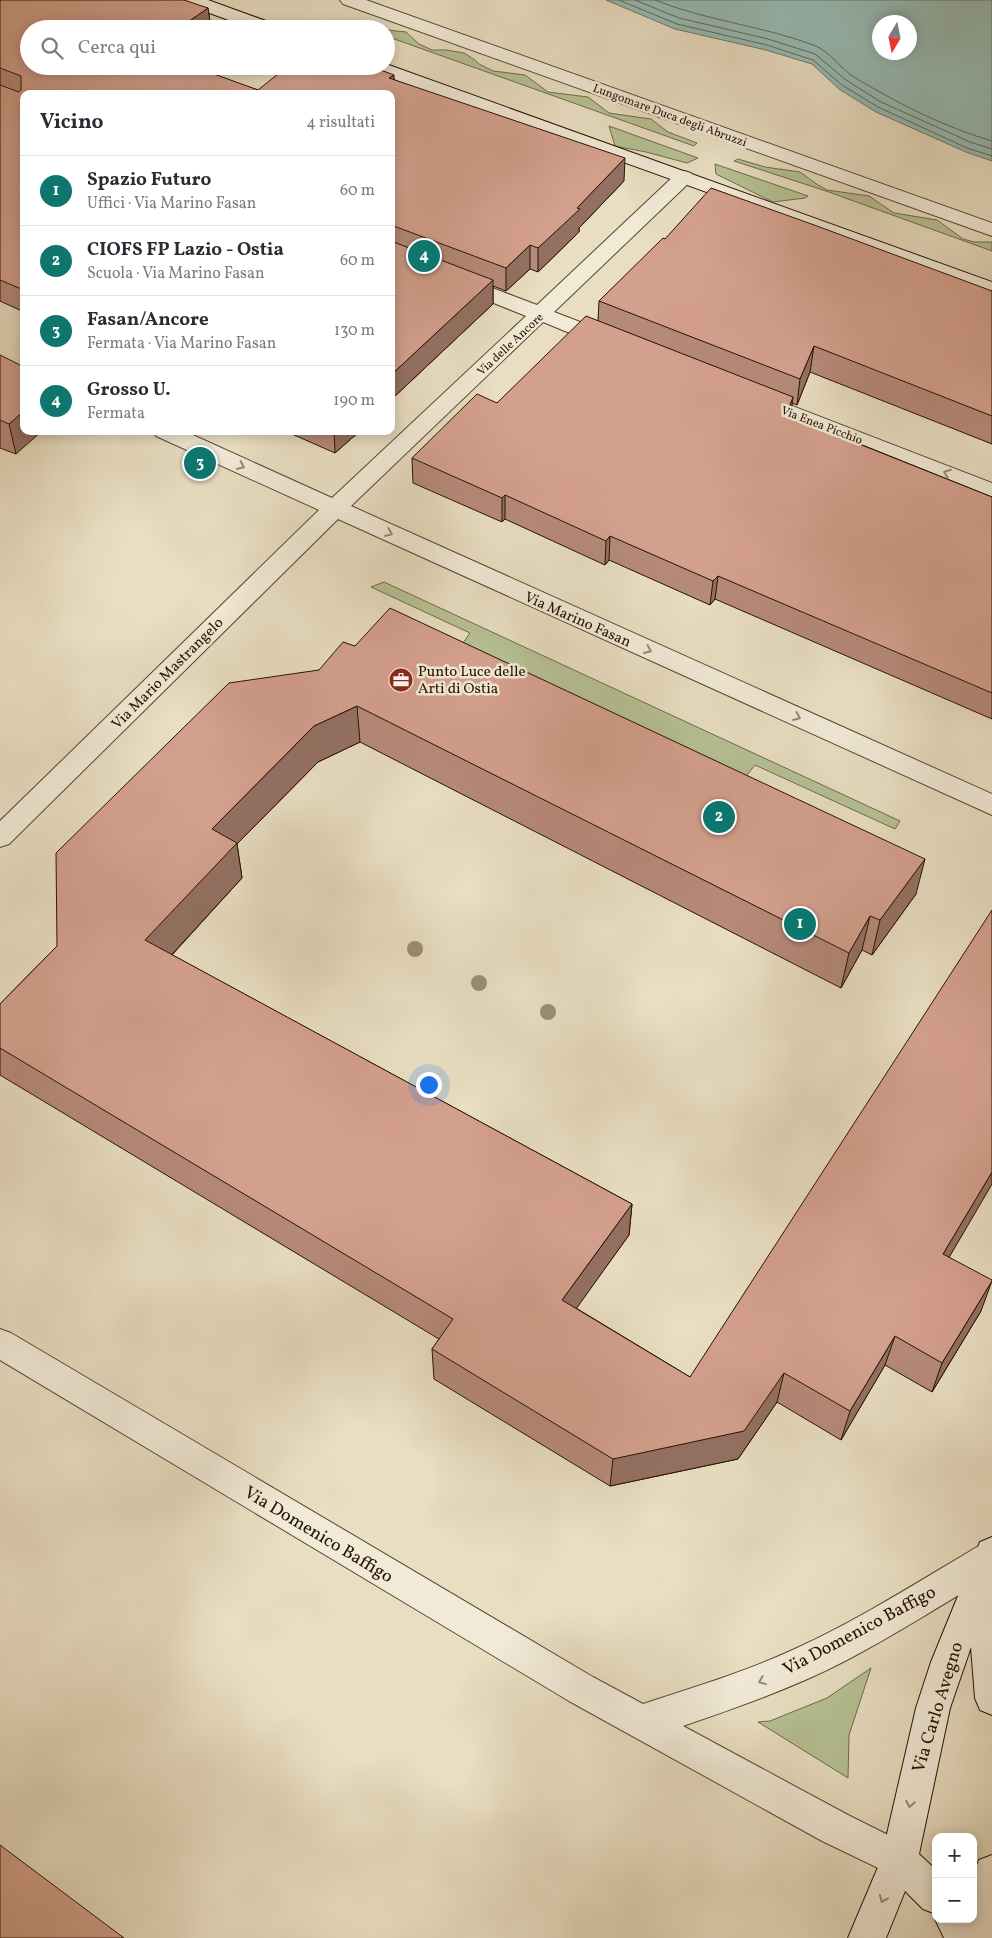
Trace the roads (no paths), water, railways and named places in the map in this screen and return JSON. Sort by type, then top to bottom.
[{"type":"street","points":[[191,0],[246,20]]},
{"type":"street","name":"Lungomare Duca degli Abruzzi","points":[[349,0],[992,230]]},
{"type":"street","points":[[395,73],[992,289]]},
{"type":"street","name":"Via delle Ancore","points":[[334,509],[541,315],[684,177]]},
{"type":"street","points":[[395,257],[624,347]]},
{"type":"street","name":"Via Enea Picchio","points":[[734,390],[992,491]]},
{"type":"street","name":"Via Marino Fasan","points":[[173,435],[992,805]]},
{"type":"street","name":"Via Mario Mastrangelo","points":[[0,837],[334,509]]},
{"type":"street","name":"Via Domenico Baffigo","points":[[0,1343],[469,1623],[640,1722],[835,1828],[899,1860]]},
{"type":"street","name":"Via Domenico Baffigo","points":[[640,1722],[742,1690],[809,1660],[840,1645],[991,1556]]},
{"type":"street","name":"Via Carlo Avegno","points":[[991,1556],[987,1629],[992,1698]]},
{"type":"street","name":"Via Carlo Avegno","points":[[867,1938],[899,1860],[933,1708],[948,1662],[991,1556]]},
{"type":"street","points":[[899,1860],[932,1892]]},
{"type":"street","points":[[974,1938],[992,1873]]},
{"type":"street","points":[[956,1923],[965,1938]]},
{"type":"water","points":[[606,0],[992,0],[992,161],[966,152],[876,112],[839,89],[812,64],[766,50],[675,29]]},
{"type":"place","name":"Grosso U.","points":[[424,256]]},
{"type":"place","name":"Fasan/Ancore","points":[[200,463]]},
{"type":"place","name":"Punto Luce delle Arti di Ostia","points":[[401,680]]},
{"type":"place","name":"CIOFS FP Lazio - Ostia","points":[[719,817]]},
{"type":"place","name":"Spazio Futuro","points":[[800,924]]}]
